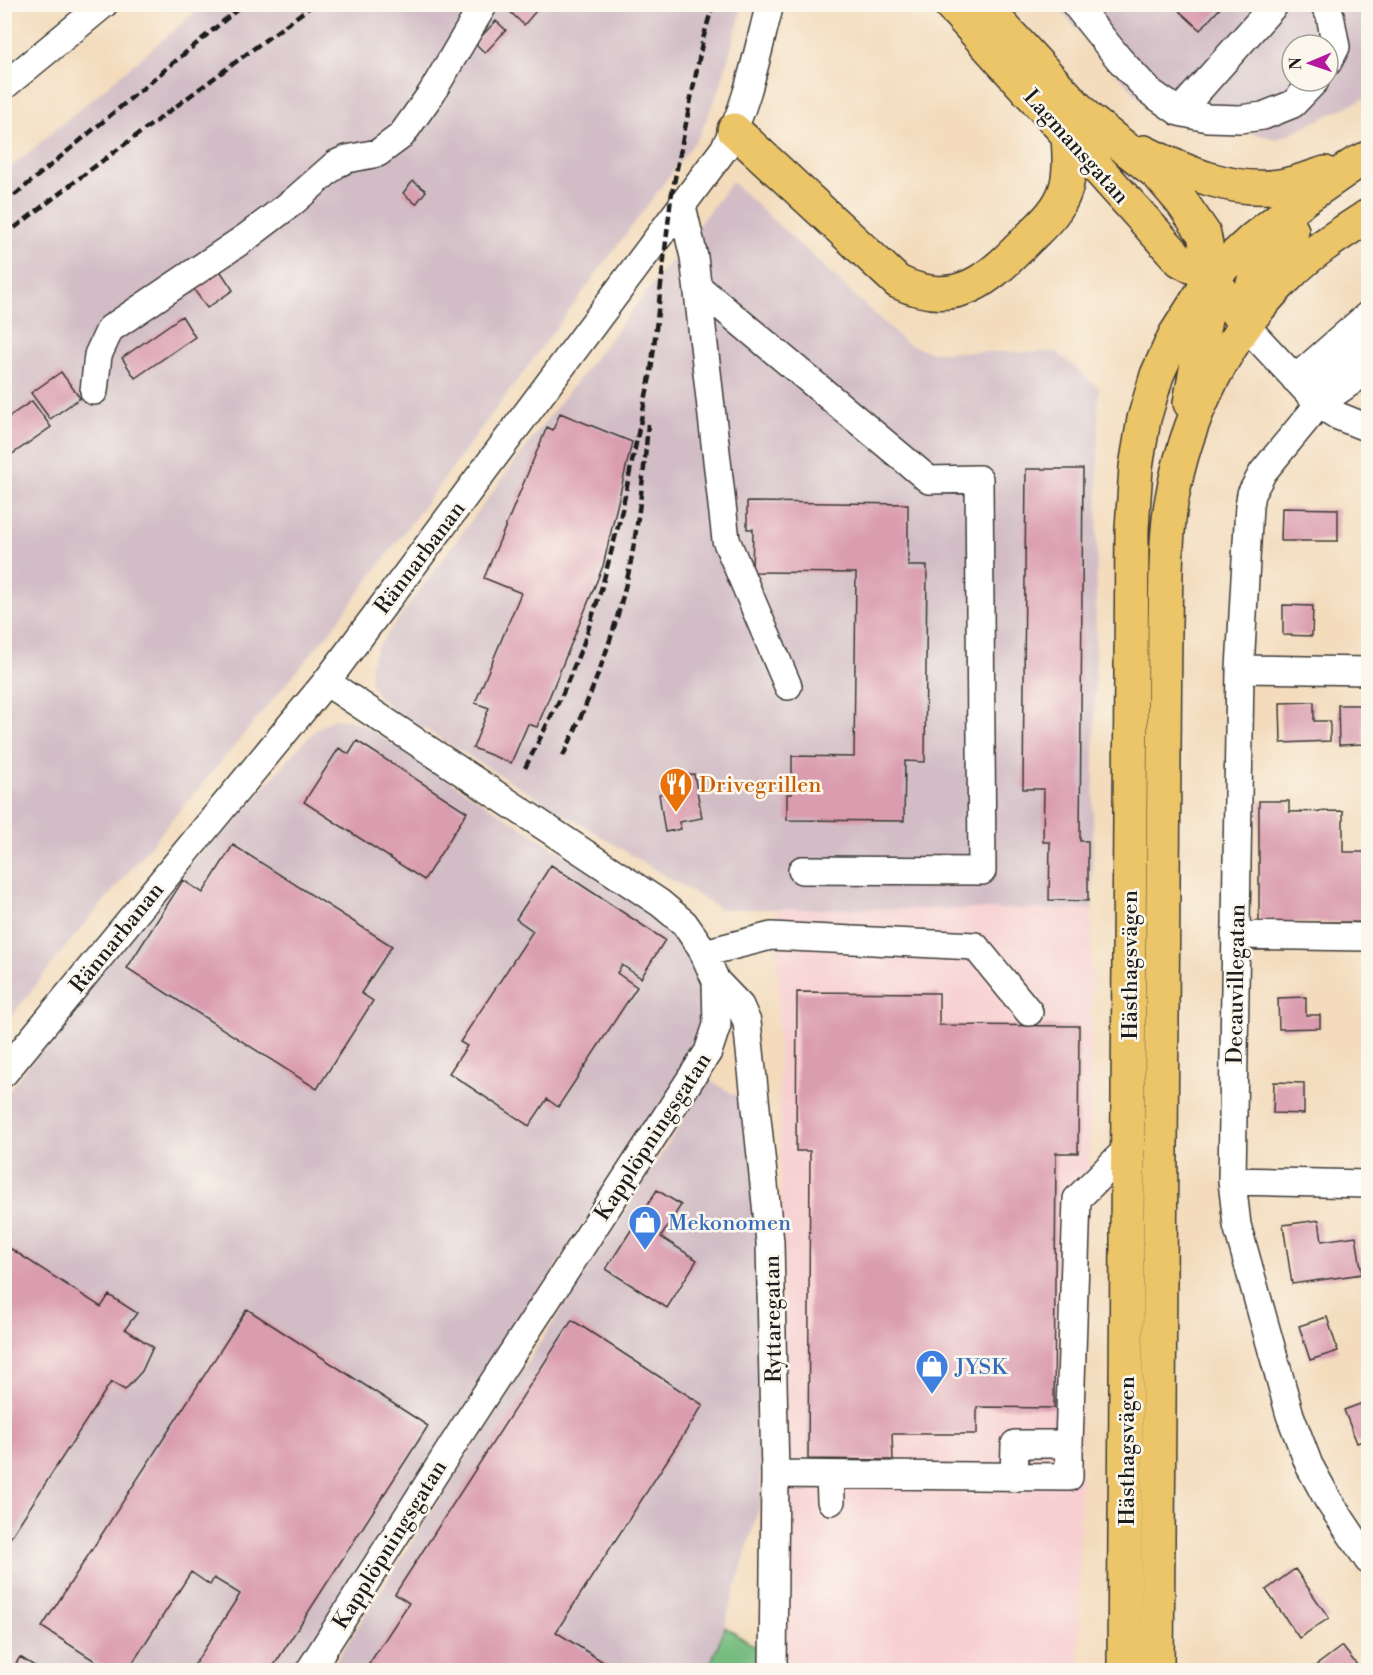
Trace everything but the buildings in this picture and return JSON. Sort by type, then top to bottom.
[{"type":"main road","name":"Lagmansgatan","points":[[950,4],[1180,260],[1212,278]]},
{"type":"main road","name":"Lagmansgatan","points":[[982,4],[1087,118],[1158,174],[1181,201],[1204,234],[1212,278],[1245,325]]},
{"type":"main road","points":[[734,130],[898,282],[924,292],[939,293],[962,290],[986,279],[999,269],[1052,214],[1065,190],[1069,172],[1068,136]]},
{"type":"main road","points":[[1105,132],[1176,168],[1236,185],[1280,186],[1361,162]]},
{"type":"main road","points":[[1245,325],[1254,276],[1268,253],[1361,162]]},
{"type":"main road","name":"Hästhagsvägen","points":[[1124,1671],[1132,541],[1136,467],[1144,419],[1157,375],[1175,335],[1212,278],[1281,215],[1361,162]]},
{"type":"main road","points":[[1245,325],[1296,268],[1333,239],[1368,216]]},
{"type":"main road","points":[[1177,474],[1212,278]]},
{"type":"main road","name":"Hästhagsvägen","points":[[1157,1671],[1167,541],[1177,474],[1198,408],[1245,325]]},
{"type":"street","points":[[4,86],[104,4]]},
{"type":"street","points":[[94,391],[98,355],[110,329],[248,236],[294,201],[336,164],[347,159],[378,153],[401,136],[431,94],[484,4]]},
{"type":"street","name":"Rännarbanan","points":[[4,1073],[326,682],[724,149],[734,130],[770,4]]},
{"type":"street","points":[[1075,4],[1119,59],[1149,91],[1179,112],[1208,118],[1240,119],[1263,116],[1293,104],[1304,93]]},
{"type":"street","points":[[1179,112],[1275,4]]},
{"type":"street","points":[[1324,4],[1330,15],[1333,33]]},
{"type":"street","points":[[682,206],[694,257],[698,287],[726,540],[788,686]]},
{"type":"street","points":[[698,287],[929,480],[979,479],[982,871],[802,870]]},
{"type":"street","points":[[1307,392],[1368,315]]},
{"type":"street","points":[[1245,325],[1307,392],[1338,416],[1368,428]]},
{"type":"street","points":[[1307,392],[1368,343]]},
{"type":"street","points":[[1307,392],[1368,370]]},
{"type":"street","name":"Decauvillegatan","points":[[1307,392],[1251,494],[1245,554],[1240,669],[1232,1181],[1237,1226],[1290,1415],[1309,1465],[1328,1500],[1368,1560]]},
{"type":"street","points":[[1240,669],[1368,671]]},
{"type":"street","name":"Kapplöpningsgatan","points":[[310,1671],[461,1432],[708,1052],[717,1025],[716,981],[704,953],[684,923],[660,903],[326,682]]},
{"type":"street","points":[[1235,935],[1368,937]]},
{"type":"street","points":[[704,953],[771,936],[975,946],[1029,1012]]},
{"type":"street","name":"Ryttaregatan","points":[[716,981],[740,1006],[749,1032],[770,1242],[775,1474],[783,1594],[773,1671]]},
{"type":"street","points":[[775,1474],[830,1488],[1069,1477],[1077,1199],[1128,1148]]},
{"type":"street","points":[[1232,1181],[1368,1184]]},
{"type":"shaded area","points":[[204,5],[743,5],[720,88],[699,136],[332,629],[63,950],[5,1025],[5,172]]},
{"type":"shaded area","points":[[1055,5],[1368,5],[1368,97],[1277,139],[1149,109]]},
{"type":"shaded area","points":[[732,182],[907,344],[931,352],[1057,352],[1099,388],[1092,909],[720,909],[392,709],[378,697],[370,681],[370,666],[376,649],[541,427]]},
{"type":"shaded area","points":[[332,719],[348,720],[365,726],[673,925],[701,964],[707,1019],[695,1051],[295,1670],[5,1670],[4,1097],[94,979],[178,875],[245,810],[301,745],[317,729]]},
{"type":"shaded area","points":[[777,909],[1092,909],[1089,1217],[1082,1249],[1079,1670],[785,1670]]},
{"type":"shaded area","points":[[709,1080],[745,1101],[760,1243],[761,1500],[720,1642],[708,1670],[330,1670]]},
{"type":"green space","points":[[725,1627],[760,1650],[760,1670],[708,1670]]},
{"type":"railway","points":[[4,204],[244,4]]},
{"type":"railway","points":[[4,236],[314,4]]},
{"type":"railway","points":[[525,768],[563,693],[584,642],[620,519],[651,372],[671,198],[703,39],[713,4]]},
{"type":"railway","points":[[563,756],[584,710],[618,615],[630,566],[639,513],[648,424]]},
{"type":"place","name":"Drivegrillen","points":[[676,813]]},
{"type":"place","name":"Mekonomen","points":[[645,1251]]},
{"type":"place","name":"JYSK","points":[[932,1395]]}]
